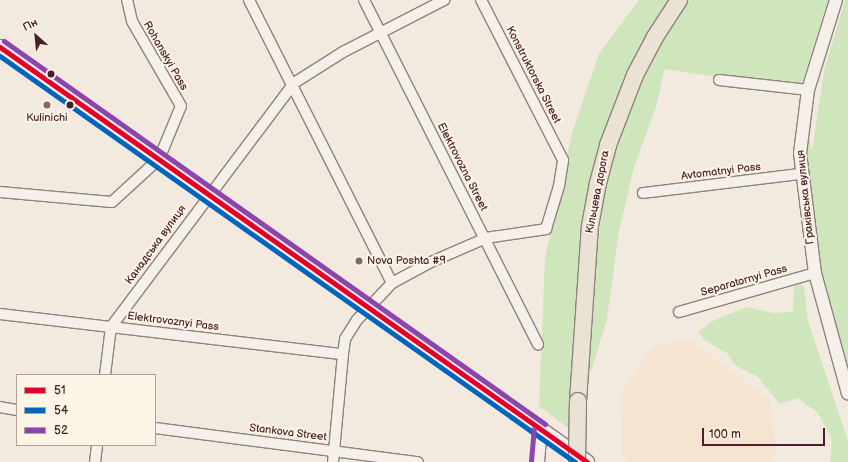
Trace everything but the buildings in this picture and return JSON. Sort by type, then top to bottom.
[{"type":"highway","name":"Кільцева дорога","points":[[577,462],[578,400],[589,240],[598,183],[608,145],[635,75],[654,37],[679,0]]},
{"type":"main road","points":[[0,46],[587,462]]},
{"type":"street","name":"Rohanskyi Pass","points":[[0,192],[112,202],[159,159],[181,106],[132,21],[127,0]]},
{"type":"street","points":[[250,0],[294,83],[392,284]]},
{"type":"street","name":"Elektrovozna Street","points":[[364,0],[486,238],[538,345]]},
{"type":"street","name":"Канадська вулиця","points":[[105,374],[111,327],[208,194],[294,83],[343,52],[444,0]]},
{"type":"street","name":"Konstruktorska Street","points":[[481,0],[563,160],[559,186],[546,229],[486,238]]},
{"type":"street","name":"Граківська вулиця","points":[[836,0],[808,90],[802,122],[801,174],[815,273],[848,394]]},
{"type":"street","points":[[719,80],[808,90]]},
{"type":"street","name":"Avtomatnyi Pass","points":[[643,193],[801,174]]},
{"type":"street","points":[[333,462],[342,354],[345,339],[353,326],[392,284],[486,238]]},
{"type":"street","name":"Separatornyi Pass","points":[[679,312],[815,273]]},
{"type":"street","name":"Elektrovoznyi Pass","points":[[0,314],[342,354]]},
{"type":"street","points":[[0,407],[16,410]]},
{"type":"street","name":"Stankova Street","points":[[156,428],[418,462]]},
{"type":"street","points":[[538,462],[541,430]]},
{"type":"street","points":[[95,462],[97,446]]},
{"type":"shaded area","points":[[689,339],[770,400],[776,454],[770,462],[629,462],[622,457],[621,393],[652,347]]},
{"type":"green space","points":[[639,0],[672,0],[633,64],[616,101],[601,148],[571,430],[539,406],[545,258],[572,133],[599,54]]},
{"type":"green space","points":[[691,0],[828,0],[800,89],[664,69],[657,104],[634,167],[619,231],[607,319],[589,378],[592,289],[606,180],[639,84],[663,38]]},
{"type":"green space","points":[[845,0],[848,0],[848,379],[816,261],[801,153],[808,133],[812,151],[824,71]]},
{"type":"green space","points":[[794,278],[804,287],[808,321],[848,441],[848,462],[830,462],[832,440],[818,413],[798,398],[780,404],[758,377],[736,366],[727,353],[704,340],[698,332],[713,321],[747,307],[773,313],[793,312]]},
{"type":"transit line","name":"52","points":[[4,41],[545,424]]},
{"type":"transit line","name":"51","points":[[0,47],[587,462]]},
{"type":"transit line","name":"54","points":[[0,56],[575,462]]},
{"type":"transit line","name":"52","points":[[531,461],[534,429]]},
{"type":"place","name":"Kulinichi","points":[[47,105]]},
{"type":"place","name":"Nova Poshta #9","points":[[359,261]]}]
